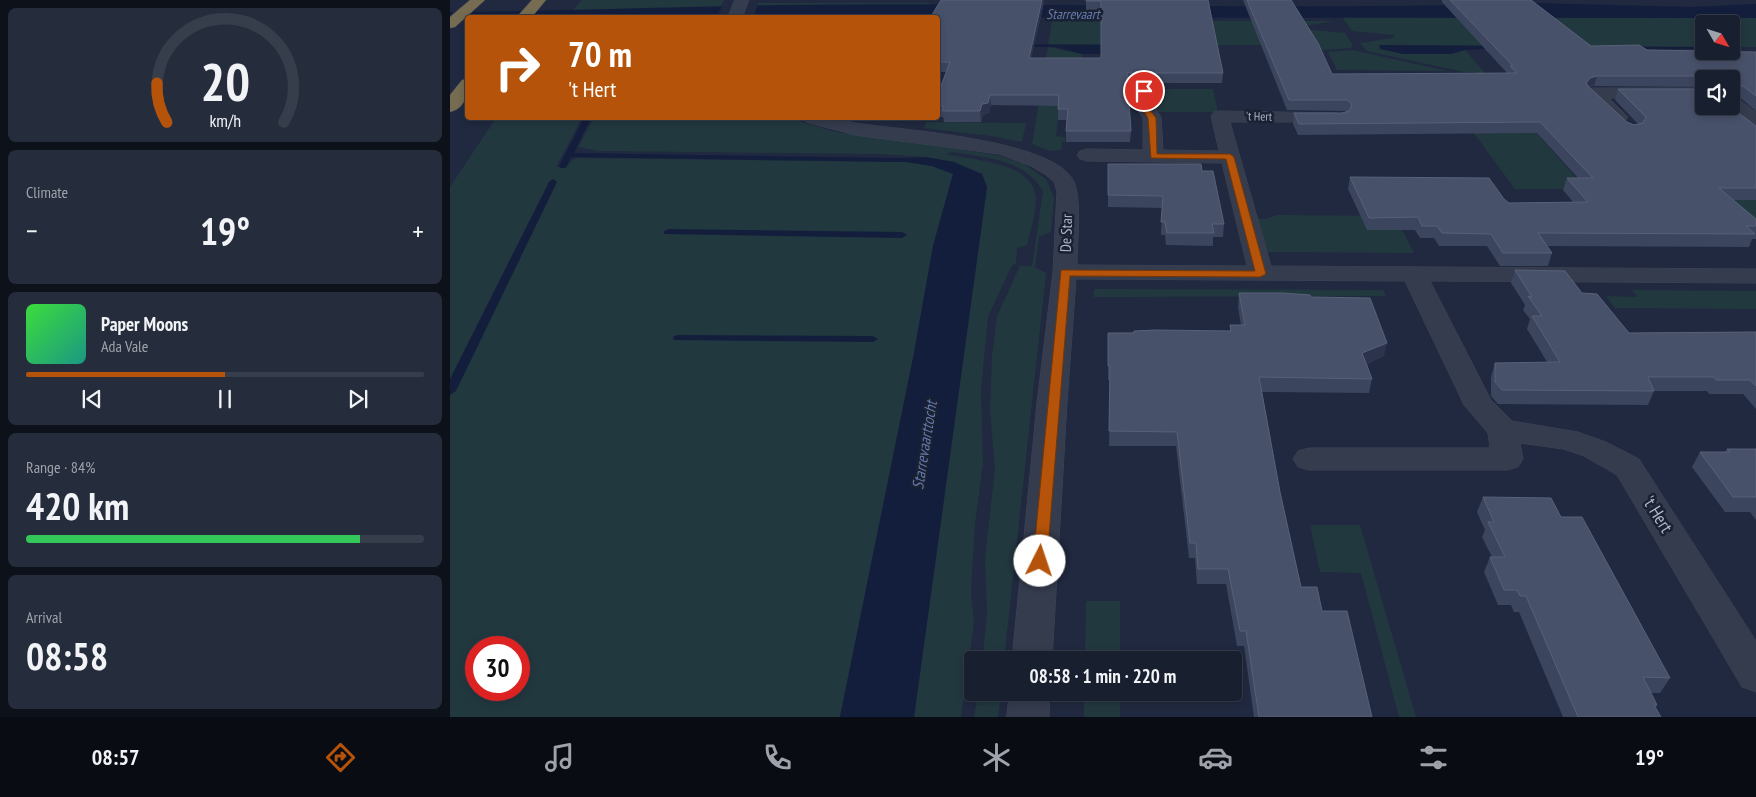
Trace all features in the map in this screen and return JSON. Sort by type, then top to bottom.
[{"type":"highway","points":[[458,18],[478,0]]},
{"type":"highway","points":[[526,14],[539,0]]},
{"type":"highway","points":[[450,106],[465,88]]},
{"type":"street","points":[[1631,128],[1590,89],[1695,94]]},
{"type":"street","points":[[1144,91],[1147,110],[1152,118],[1153,156]]},
{"type":"street","points":[[1740,108],[1756,120]]},
{"type":"street","name":"'t Hert","points":[[1260,274],[1220,116],[1340,117]]},
{"type":"street","name":"De Star","points":[[819,120],[836,125],[881,125],[1000,149],[1038,162],[1063,180],[1067,191],[1065,272],[1052,403],[1033,651]]},
{"type":"street","points":[[1086,155],[1230,157]]},
{"type":"street","points":[[1065,272],[1756,276]]},
{"type":"street","points":[[1309,459],[1507,459],[1503,430],[1479,405],[1414,274]]},
{"type":"street","name":"'t Hert","points":[[1503,430],[1567,439],[1595,449],[1628,467],[1756,675]]},
{"type":"street","points":[[1028,717],[1029,701]]},
{"type":"shaded area","points":[[582,0],[724,0],[721,7],[572,11]]},
{"type":"shaded area","points":[[758,3],[930,3],[929,5],[757,7]]},
{"type":"shaded area","points":[[1342,17],[1695,18],[1695,47],[1379,45],[1451,54],[1465,50],[1486,74],[1476,74],[1474,72],[1464,72],[1367,51],[1360,43],[1393,38],[1395,35],[1352,31]]},
{"type":"shaded area","points":[[1740,18],[1756,18],[1756,47],[1740,47]]},
{"type":"shaded area","points":[[1052,21],[1334,21],[1304,26],[1302,29],[1345,33],[1353,45],[1351,48],[1319,50],[1317,45],[1048,45]]},
{"type":"shaded area","points":[[1048,47],[1082,54],[1078,85],[1041,85]]},
{"type":"shaded area","points":[[1353,50],[1447,71],[1337,70],[1328,52]]},
{"type":"shaded area","points":[[1041,89],[1062,89],[1056,136],[1065,137],[1061,150],[1050,151],[1032,144]]},
{"type":"shaded area","points":[[1062,89],[1141,89],[1142,91]]},
{"type":"shaded area","points":[[1146,89],[1213,89],[1218,112],[1156,112],[1154,91],[1146,91]]},
{"type":"shaded area","points":[[1456,109],[1533,129],[1586,189],[1515,189]]},
{"type":"shaded area","points":[[495,120],[581,120],[556,167],[566,167],[577,158],[910,162],[932,166],[953,174],[933,246],[914,353],[840,717],[450,717],[450,187]]},
{"type":"shaded area","points":[[593,120],[796,120],[836,132],[997,155],[1024,164],[1046,179],[1054,198],[1051,232],[1039,237],[1035,267],[1046,273],[1005,651],[983,651],[987,614],[985,559],[995,469],[990,409],[992,356],[997,316],[1020,266],[1032,266],[1043,192],[1036,181],[1015,166],[990,158],[952,152],[946,154],[1002,165],[1016,171],[1027,179],[1034,189],[1036,203],[1027,245],[1017,248],[1016,263],[1011,267],[988,317],[981,390],[983,464],[975,523],[971,593],[974,623],[970,651],[964,651],[964,695],[961,717],[914,717],[987,187],[954,162],[925,157],[881,154],[599,151],[578,147]]},
{"type":"shaded area","points":[[926,122],[1026,123],[1022,142],[991,136],[924,128]]},
{"type":"shaded area","points":[[1720,199],[1756,199],[1756,230]]},
{"type":"shaded area","points":[[1276,215],[1395,216],[1414,253],[1265,252],[1256,219],[1266,219]]},
{"type":"shaded area","points":[[1094,289],[1383,290],[1386,296],[1094,297]]},
{"type":"shaded area","points":[[1632,290],[1756,291],[1756,309],[1615,308],[1606,296],[1638,297]]},
{"type":"shaded area","points":[[1310,525],[1360,525],[1416,717],[1399,717],[1361,573],[1320,572]]},
{"type":"shaded area","points":[[1086,601],[1120,601],[1120,651],[1085,651]]},
{"type":"shaded area","points":[[977,701],[1000,701],[998,717],[974,717]]},
{"type":"shaded area","points":[[1084,701],[1120,701],[1120,717],[1084,717]]},
{"type":"water","name":"Starrevaart","points":[[1531,3],[1692,7],[1756,4],[1756,18],[1740,18],[1740,15],[1695,15],[1695,18],[940,17],[940,15],[465,15],[465,17],[450,17],[450,12],[776,5],[1343,6]]},
{"type":"water","points":[[940,44],[1216,45],[1203,54],[1082,54],[1055,47],[940,47]]},
{"type":"water","points":[[1379,45],[1695,47],[1695,49],[1485,49],[1465,50],[1451,54],[1403,54],[1380,49]]},
{"type":"water","name":"Starrevaarttocht","points":[[925,157],[954,162],[982,174],[987,187],[914,717],[840,717],[914,353],[933,246],[953,174],[932,166],[885,159]]},
{"type":"pier","points":[[723,4],[758,4],[754,15],[718,15]]},
{"type":"building","points":[[941,0],[1042,0],[1029,58],[1101,58],[1101,1],[1086,0],[1208,0],[1223,73],[1127,73],[1131,131],[1066,131],[1068,109],[1058,109],[1059,95],[990,95],[988,103],[982,104],[980,111],[942,111],[944,106],[940,106],[940,89],[950,62],[940,62],[940,15],[932,15]]},
{"type":"building","points":[[1247,0],[1291,0],[1318,43],[1332,74],[1517,73],[1510,66],[1513,66],[1450,0],[1531,0],[1591,46],[1639,45],[1647,50],[1695,51],[1695,60],[1740,60],[1740,52],[1756,52],[1756,96],[1740,86],[1740,70],[1695,70],[1695,76],[1597,76],[1590,78],[1586,83],[1627,122],[1634,125],[1643,123],[1646,117],[1618,89],[1695,89],[1695,115],[1740,114],[1756,126],[1756,188],[1719,188],[1756,219],[1756,226],[1746,226],[1755,234],[1538,233],[1552,253],[1503,253],[1491,234],[1442,233],[1437,226],[1422,226],[1418,217],[1369,218],[1350,177],[1489,178],[1509,203],[1588,202],[1567,178],[1593,178],[1540,122],[1299,124],[1294,113],[1342,113],[1349,111],[1352,105],[1348,100],[1289,100]]},
{"type":"building","points":[[1108,164],[1201,164],[1202,171],[1213,171],[1224,224],[1212,224],[1214,233],[1167,233],[1165,222],[1161,222],[1163,196],[1108,195]]},
{"type":"building","points":[[1515,270],[1565,271],[1582,293],[1597,294],[1629,333],[1756,332],[1756,386],[1750,380],[1716,380],[1714,377],[1648,377],[1654,391],[1502,390],[1495,382],[1495,363],[1560,362],[1532,316],[1542,316],[1528,296],[1532,297]]},
{"type":"building","points":[[1239,293],[1282,293],[1310,295],[1311,297],[1370,298],[1387,343],[1362,353],[1372,379],[1259,377],[1280,492],[1301,587],[1317,587],[1322,611],[1347,611],[1372,717],[1259,717],[1246,631],[1240,631],[1228,569],[1198,569],[1196,543],[1190,543],[1177,432],[1109,431],[1110,366],[1108,366],[1108,333],[1134,333],[1134,331],[1156,330],[1231,331],[1230,325],[1245,325]]},
{"type":"building","points":[[1727,449],[1756,449],[1756,497],[1733,497],[1700,452],[1730,452]]},
{"type":"building","points":[[1483,497],[1551,498],[1561,517],[1582,517],[1670,678],[1643,677],[1661,717],[1578,717],[1526,596],[1520,596],[1517,590],[1504,590],[1490,557],[1505,557],[1488,522],[1494,522]]},
{"type":"waterway","points":[[568,155],[586,120]]},
{"type":"waterway","points":[[563,166],[568,155]]},
{"type":"waterway","points":[[568,155],[900,160]]},
{"type":"waterway","points":[[450,391],[553,182]]},
{"type":"waterway","points":[[668,232],[902,235]]},
{"type":"waterway","points":[[678,338],[873,339]]},
{"type":"route","points":[[1040,561],[1052,403],[1065,272],[1260,274],[1230,157],[1153,156],[1152,118],[1147,110],[1144,91]]}]
